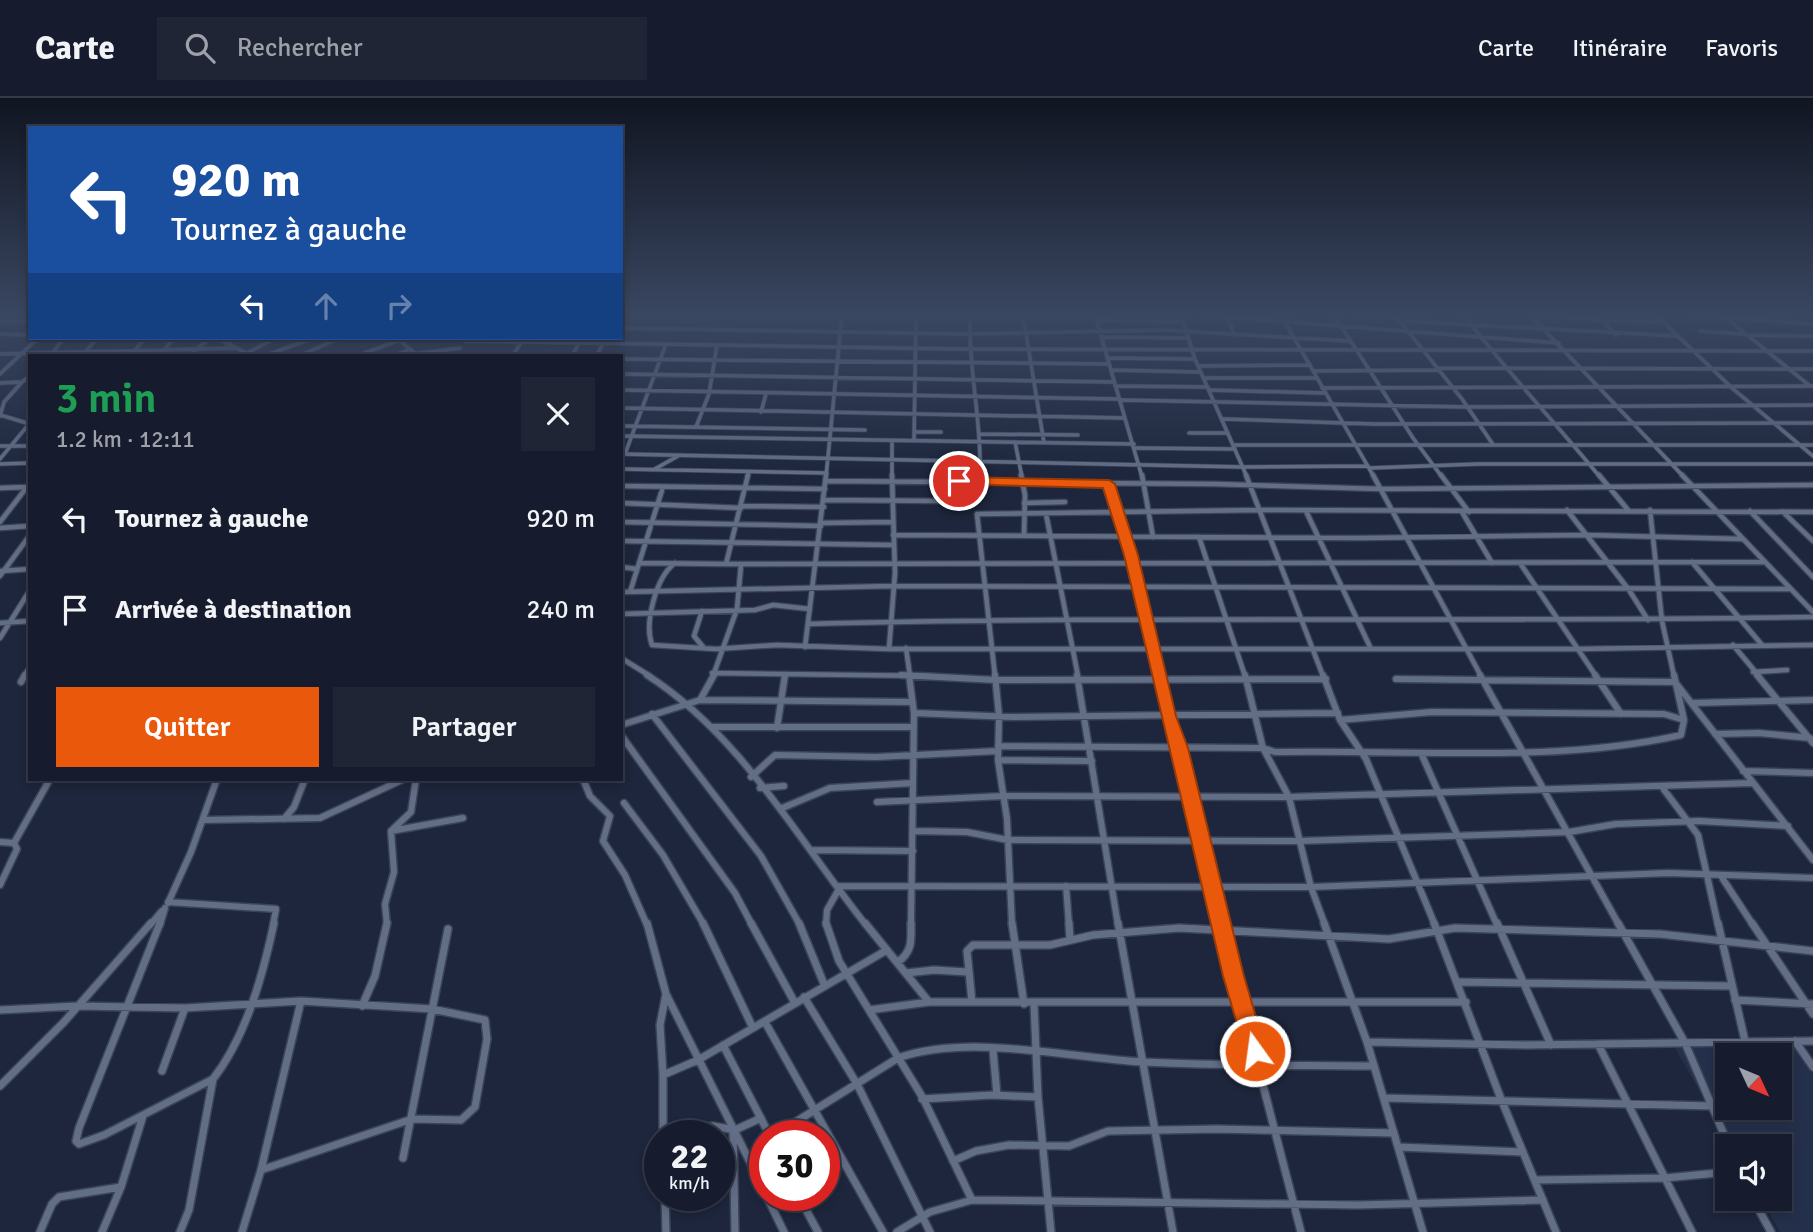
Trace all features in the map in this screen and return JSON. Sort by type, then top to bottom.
[{"type":"street","points":[[656,368],[623,454],[1242,467],[1813,464]]},
{"type":"street","points":[[696,427],[709,394],[714,368]]},
{"type":"street","points":[[805,648],[820,546],[837,368]]},
{"type":"street","points":[[914,368],[914,441]]},
{"type":"street","points":[[973,368],[976,416],[980,434],[979,462]]},
{"type":"street","points":[[1033,368],[1044,443]]},
{"type":"street","points":[[1110,368],[1140,465],[1153,537]]},
{"type":"street","points":[[1151,368],[1311,368],[1370,371],[1509,368],[1714,371],[1813,369]]},
{"type":"street","points":[[1311,368],[1382,489],[1449,618],[1685,1043],[1724,1134]]},
{"type":"street","points":[[1368,368],[1420,446],[1469,512]]},
{"type":"street","points":[[1509,368],[1628,510]]},
{"type":"street","points":[[1711,368],[1813,456]]},
{"type":"street","points":[[1199,369],[1251,486],[1339,717],[1361,750],[1459,982],[1501,1099],[1556,1232]]},
{"type":"street","points":[[1439,369],[1492,443]]},
{"type":"street","points":[[1585,369],[1671,465],[1717,510],[1813,615]]},
{"type":"street","points":[[1788,369],[1812,387]]},
{"type":"street","points":[[623,374],[974,380],[1209,389],[1812,387]]},
{"type":"street","points":[[28,378],[4,402],[0,415],[28,424]]},
{"type":"street","points":[[1204,378],[1316,378]]},
{"type":"street","points":[[0,383],[22,382]]},
{"type":"street","points":[[623,390],[709,394],[834,394],[1468,407],[1813,405]]},
{"type":"street","points":[[761,412],[766,394]]},
{"type":"street","points":[[623,408],[1124,418]]},
{"type":"street","points":[[1223,419],[1405,424],[1813,423]]},
{"type":"street","points":[[0,461],[28,425]]},
{"type":"street","points":[[623,426],[865,430]]},
{"type":"street","points":[[916,432],[941,432]]},
{"type":"street","points":[[1189,433],[1228,433]]},
{"type":"street","points":[[980,434],[1078,435]]},
{"type":"street","points":[[623,436],[1234,447],[1492,443],[1813,445]]},
{"type":"street","points":[[889,649],[887,633],[891,621],[895,563],[892,442]]},
{"type":"street","points":[[1015,442],[1023,482],[1024,536]]},
{"type":"street","points":[[0,446],[28,446]]},
{"type":"street","points":[[652,470],[681,454]]},
{"type":"street","points":[[0,461],[28,463]]},
{"type":"street","points":[[623,469],[827,473]]},
{"type":"street","points":[[726,564],[748,472]]},
{"type":"street","points":[[826,481],[1382,489],[1813,485]]},
{"type":"street","points":[[1109,484],[1147,617],[1168,716],[1179,748],[1301,1232]]},
{"type":"street","points":[[0,488],[28,485]]},
{"type":"street","points":[[0,522],[28,486]]},
{"type":"street","points":[[623,486],[825,489]]},
{"type":"street","points":[[630,592],[654,523],[663,487]]},
{"type":"street","points":[[623,503],[741,507],[942,500]]},
{"type":"street","points":[[1024,503],[1065,502]]},
{"type":"street","points":[[1024,1004],[1008,885],[1008,840],[998,760],[996,680],[977,514],[1260,510],[1813,512]]},
{"type":"street","points":[[1567,510],[1608,561],[1648,620]]},
{"type":"street","points":[[751,777],[775,755],[914,755],[998,748],[1263,748],[1275,752],[1361,750],[1421,753],[1644,744],[1681,734],[1684,720],[1657,591],[1650,510]]},
{"type":"street","points":[[1306,511],[1371,649]]},
{"type":"street","points":[[1750,511],[1813,577]]},
{"type":"street","points":[[1783,511],[1813,541]]},
{"type":"street","points":[[1462,512],[1492,563]]},
{"type":"street","points":[[1046,514],[1079,681],[1130,1002],[1173,1232]]},
{"type":"street","points":[[623,522],[736,525],[892,522]]},
{"type":"street","points":[[0,528],[28,526]]},
{"type":"street","points":[[893,535],[1320,538],[1653,536],[1743,539]]},
{"type":"street","points":[[1199,537],[1246,679],[1263,748],[1289,797],[1311,887],[1367,1042],[1423,1232]]},
{"type":"street","points":[[1,573],[28,539]]},
{"type":"street","points":[[623,541],[893,545]]},
{"type":"street","points":[[1692,562],[1762,645]]},
{"type":"street","points":[[623,567],[675,563],[1765,562]]},
{"type":"street","points":[[675,563],[664,571],[647,632],[652,645],[705,648],[889,649],[1667,649],[1733,645],[1813,645]]},
{"type":"street","points":[[1520,563],[1621,714]]},
{"type":"street","points":[[700,700],[725,648],[737,609],[741,565]]},
{"type":"street","points":[[1,573],[28,569]]},
{"type":"street","points":[[623,592],[892,586],[1215,590],[1790,589]]},
{"type":"street","points":[[0,638],[28,593]]},
{"type":"street","points":[[623,614],[773,605],[810,609]]},
{"type":"street","points":[[702,611],[694,636],[705,648]]},
{"type":"street","points":[[808,624],[1066,617],[1557,618],[1662,621],[1813,615]]},
{"type":"street","points":[[0,623],[28,621]]},
{"type":"street","points":[[1733,645],[1776,700],[1812,740]]},
{"type":"street","points":[[898,962],[908,955],[911,947],[913,886],[914,713],[906,649]]},
{"type":"street","points":[[623,658],[684,704],[709,727],[780,809],[838,888],[929,1002]]},
{"type":"street","points":[[623,665],[630,662]]},
{"type":"street","points":[[21,682],[28,670]]},
{"type":"street","points":[[1753,672],[1787,670]]},
{"type":"street","points":[[712,673],[1079,681],[1326,679]]},
{"type":"street","points":[[777,728],[785,674]]},
{"type":"street","points":[[1396,679],[1675,682],[1813,860]]},
{"type":"street","points":[[623,724],[700,700],[912,702]]},
{"type":"street","points":[[1693,703],[1813,700]]},
{"type":"street","points":[[914,713],[1168,716],[1253,713],[1339,717],[1432,712],[1664,714],[1684,720]]},
{"type":"street","points":[[652,714],[684,762],[774,876],[789,901],[824,984]]},
{"type":"street","points":[[709,727],[914,727]]},
{"type":"street","points":[[1715,734],[1759,733],[1812,740]]},
{"type":"street","points":[[623,738],[735,893],[795,1003]]},
{"type":"street","points":[[1421,753],[1551,1045]]},
{"type":"street","points":[[998,760],[1092,761]]},
{"type":"street","points":[[1743,771],[1813,773]]},
{"type":"street","points":[[14,843],[49,781]]},
{"type":"street","points":[[166,905],[276,909],[249,1005],[226,1066],[213,1079],[143,1116],[89,1141],[76,1141],[127,1006],[153,946],[166,905],[203,820],[215,781]]},
{"type":"street","points":[[284,819],[294,807],[303,781]]},
{"type":"street","points":[[203,820],[320,818],[400,781]]},
{"type":"street","points":[[391,831],[411,812],[416,781]]},
{"type":"street","points":[[584,781],[590,796],[610,816],[603,841],[625,875],[647,924],[666,995],[729,1120]]},
{"type":"street","points":[[780,809],[830,788],[913,783]]},
{"type":"street","points":[[877,802],[1004,796],[1289,797],[1752,783]]},
{"type":"street","points":[[760,788],[784,786]]},
{"type":"street","points":[[1662,787],[1698,835],[1745,1041]]},
{"type":"street","points":[[624,803],[666,859],[709,931],[753,1028]]},
{"type":"street","points":[[391,831],[463,818]]},
{"type":"street","points":[[913,831],[967,832],[1008,840],[1299,841],[1569,832],[1616,824],[1688,822],[1788,826]]},
{"type":"street","points":[[362,1006],[375,976],[387,924],[385,904],[394,872],[391,831]]},
{"type":"street","points":[[0,842],[14,843]]},
{"type":"street","points":[[0,885],[14,859],[17,849],[14,843]]},
{"type":"street","points":[[811,850],[913,851]]},
{"type":"street","points":[[838,888],[1008,885],[1311,887],[1477,879],[1705,875],[1813,878]]},
{"type":"street","points":[[1721,876],[1809,1003],[1813,1014]]},
{"type":"street","points":[[1066,886],[1070,940]]},
{"type":"street","points":[[838,888],[830,903],[826,924],[846,971],[922,1099],[972,1200]]},
{"type":"street","points":[[0,1086],[78,1006],[166,905]]},
{"type":"street","points":[[972,1002],[968,947],[1050,945],[1070,940],[1179,928],[1390,939],[1455,928],[1660,934],[1813,951]]},
{"type":"street","points":[[403,1158],[448,929]]},
{"type":"street","points":[[663,1075],[698,1060],[846,971],[887,950]]},
{"type":"street","points":[[906,973],[934,970],[968,972]]},
{"type":"street","points":[[1459,982],[1654,987],[1731,986]]},
{"type":"street","points":[[663,1120],[660,1025],[666,995]]},
{"type":"street","points":[[804,997],[857,1084],[930,1232]]},
{"type":"street","points":[[1735,1000],[1809,1003]]},
{"type":"street","points":[[242,1232],[261,1170],[302,1001]]},
{"type":"street","points":[[0,1010],[78,1006],[185,1008],[302,1001],[432,1009],[485,1020],[487,1039],[475,1107],[469,1115],[461,1120],[412,1119],[261,1170]]},
{"type":"street","points":[[869,1010],[929,1002],[1466,1002]]},
{"type":"street","points":[[1034,1004],[1038,1097],[1051,1232]]},
{"type":"street","points":[[162,1071],[185,1008]]},
{"type":"street","points":[[765,1022],[883,1232]]},
{"type":"street","points":[[1795,1041],[1813,1067]]},
{"type":"street","points":[[1367,1042],[1551,1045],[1813,1041]]},
{"type":"street","points":[[1598,1044],[1692,1232]]},
{"type":"street","points":[[723,1045],[761,1118],[735,1130]]},
{"type":"street","points":[[993,1050],[997,1095]]},
{"type":"street","points":[[798,1120],[898,1058],[918,1051],[1036,1050],[1141,1062],[1373,1066]]},
{"type":"street","points":[[180,1232],[189,1210],[213,1079]]},
{"type":"street","points":[[922,1099],[997,1095],[1038,1097]]},
{"type":"street","points":[[1384,1098],[1713,1106]]},
{"type":"street","points":[[102,1232],[121,1187],[143,1116]]},
{"type":"street","points":[[953,1161],[976,1151],[1009,1145],[1069,1146],[1108,1131],[1153,1129],[1394,1133]]},
{"type":"street","points":[[735,1132],[749,1161]]},
{"type":"street","points":[[1398,1147],[1523,1152]]},
{"type":"street","points":[[1535,1180],[1665,1178],[1715,1173]]},
{"type":"street","points":[[40,1232],[52,1204],[60,1197],[121,1187]]},
{"type":"street","points":[[897,1232],[922,1217],[972,1200],[1168,1204],[1414,1204],[1543,1200]]},
{"type":"street","points":[[665,1211],[666,1232]]},
{"type":"street","points":[[735,1211],[735,1232]]},
{"type":"street","points":[[774,1211],[784,1232]]},
{"type":"street","points":[[807,1211],[818,1232]]},
{"type":"street","points":[[1760,1211],[1771,1232]]},
{"type":"shaded area","points":[[1794,1043],[1813,1071],[1813,1232],[1780,1232],[1768,1211],[1792,1211],[1792,1134],[1724,1134],[1716,1120],[1792,1120]]},
{"type":"shaded area","points":[[1715,1045],[1715,1118],[1674,1046]]},
{"type":"route","points":[[959,481],[1109,484],[1147,617],[1168,716],[1179,748],[1234,976],[1255,1051]]}]
